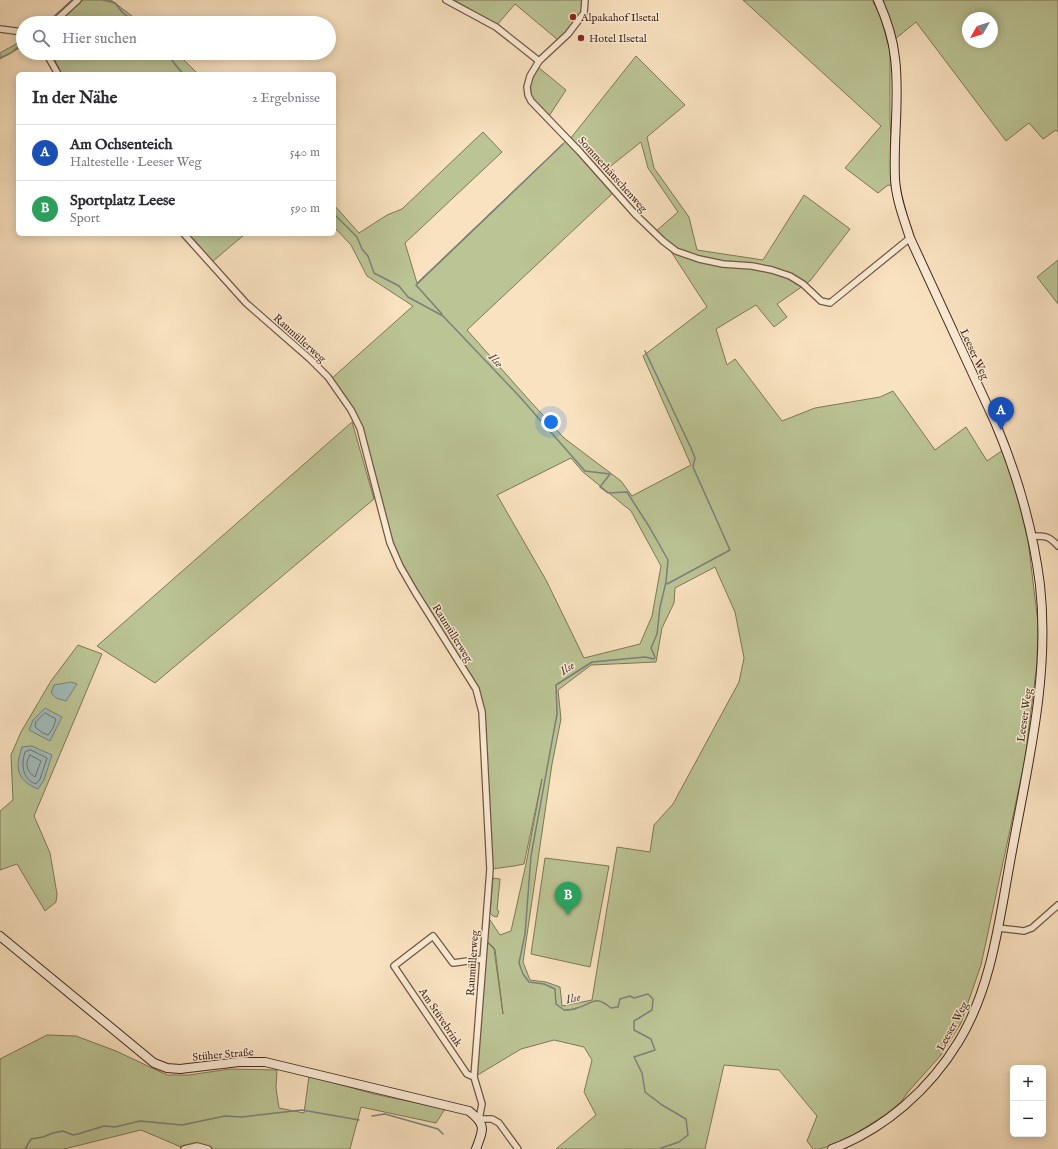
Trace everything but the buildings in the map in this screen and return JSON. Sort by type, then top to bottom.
[{"type":"street","points":[[61,16],[78,0]]},
{"type":"street","points":[[446,0],[496,27],[539,61]]},
{"type":"street","name":"Sommerhäuschenweg","points":[[585,0],[584,13],[572,29],[539,61],[530,76],[527,87],[528,95],[531,101],[586,158],[635,214],[663,241],[676,251],[699,259],[723,264],[752,266],[772,270],[790,276],[803,284],[821,301],[830,303],[910,238]]},
{"type":"street","name":"Leeser Weg","points":[[832,1149],[867,1133],[888,1119],[917,1094],[939,1070],[959,1041],[977,1003],[985,983],[998,928],[1037,713],[1042,664],[1040,586],[1032,536],[1020,487],[1005,446],[910,238],[901,209],[895,181],[897,82],[895,56],[888,27],[878,0]]},
{"type":"street","points":[[0,28],[16,31]]},
{"type":"street","points":[[50,60],[57,72]]},
{"type":"street","name":"Raumüllerweg","points":[[186,236],[246,303],[319,368],[352,410],[360,428],[390,543],[400,566],[476,689],[482,712],[490,869],[474,1077],[482,1104],[479,1119]]},
{"type":"street","points":[[1032,536],[1046,536],[1058,546]]},
{"type":"street","points":[[998,928],[1024,931],[1032,928],[1058,905]]},
{"type":"street","name":"Stüher Straße","points":[[0,936],[154,1063],[167,1068],[180,1069],[239,1062],[265,1062],[469,1111],[479,1119]]},
{"type":"street","name":"Am Stüvebrink","points":[[474,1077],[467,1074],[394,966],[433,936],[454,963],[483,959]]},
{"type":"street","points":[[476,1149],[482,1126],[479,1119],[492,1119],[499,1123],[518,1149]]},
{"type":"street","points":[[184,1149],[198,1146],[208,1149]]},
{"type":"green space","points":[[83,0],[111,0],[132,16],[65,16]]},
{"type":"green space","points":[[454,0],[582,0],[582,11],[574,23],[558,40],[515,4],[497,25]]},
{"type":"green space","points":[[743,0],[872,0],[880,15],[890,51],[890,120],[893,186],[888,185],[878,193],[845,168],[881,126]]},
{"type":"green space","points":[[881,0],[1058,0],[1058,132],[1056,130],[1043,139],[1029,123],[1006,141],[916,22],[895,39]]},
{"type":"green space","points":[[16,44],[16,50],[0,59],[0,53]]},
{"type":"green space","points":[[636,56],[685,105],[647,137],[654,168],[689,217],[697,250],[763,260],[804,195],[850,229],[810,281],[777,304],[787,317],[774,327],[756,305],[716,329],[727,365],[735,359],[782,421],[815,408],[880,397],[893,391],[935,450],[966,427],[987,461],[1003,450],[1011,471],[1028,540],[1038,623],[1037,663],[1025,760],[981,965],[961,1023],[941,1055],[901,1102],[885,1115],[842,1142],[820,1149],[813,1149],[807,1141],[817,1116],[779,1070],[724,1065],[705,1149],[556,1149],[596,1115],[584,1092],[592,1060],[584,1047],[554,1040],[521,1049],[476,1076],[485,956],[488,943],[494,949],[503,1014],[495,949],[487,941],[490,920],[500,935],[511,931],[526,864],[542,779],[524,864],[492,869],[486,730],[484,712],[478,688],[417,590],[394,549],[353,408],[344,394],[331,379],[413,306],[367,276],[351,245],[336,229],[336,207],[359,233],[387,215],[402,209],[483,132],[502,152],[405,243],[417,283],[567,140],[613,193],[467,330],[564,438],[621,481],[632,496],[691,465],[643,356],[707,307],[672,253],[655,232],[678,212],[648,168],[641,142],[602,173],[570,139]],"holes":[[[571,458],[583,472],[631,511],[661,566],[652,616],[640,644],[584,658],[546,580],[497,495]],[[715,567],[735,612],[744,658],[739,682],[673,804],[654,825],[650,852],[617,847],[592,1000],[562,1006],[560,987],[546,982],[530,980],[523,962],[552,764],[561,719],[558,690],[591,665],[656,662],[662,628],[674,603],[675,588]]]},
{"type":"green space","points":[[55,60],[184,60],[196,72],[61,72]]},
{"type":"green space","points":[[538,67],[566,90],[549,116],[537,104],[531,94],[531,83]]},
{"type":"green space","points":[[189,236],[243,236],[212,262]]},
{"type":"green space","points":[[1058,260],[1058,304],[1037,277]]},
{"type":"green space","points":[[352,422],[374,499],[155,683],[97,646]]},
{"type":"green space","points":[[78,645],[102,654],[34,816],[50,853],[57,894],[56,902],[45,911],[17,864],[0,870],[0,811],[13,800],[11,755],[21,732],[51,681]]},
{"type":"green space","points":[[545,858],[609,866],[590,967],[531,954]]},
{"type":"green space","points":[[493,878],[500,879],[497,910],[499,911],[497,917],[490,913]]},
{"type":"green space","points":[[47,1035],[76,1036],[116,1051],[167,1075],[189,1075],[230,1069],[277,1070],[276,1088],[279,1108],[304,1113],[309,1076],[374,1094],[445,1109],[436,1123],[361,1107],[350,1149],[213,1149],[208,1146],[197,1144],[181,1147],[141,1130],[64,1149],[0,1149],[0,1059]]},
{"type":"water","points":[[71,682],[77,684],[66,701],[56,698],[51,693],[54,685]]},
{"type":"water","points":[[45,708],[62,717],[50,741],[29,730],[33,720]]},
{"type":"water","points":[[32,746],[52,755],[44,780],[38,789],[25,782],[21,777],[18,767],[22,747]]},
{"type":"waterway","points":[[55,16],[72,0]]},
{"type":"waterway","name":"Ilse","points":[[103,0],[115,3],[127,16]]},
{"type":"waterway","points":[[0,58],[16,49]]},
{"type":"waterway","name":"Ilse","points":[[172,60],[181,72]]},
{"type":"waterway","points":[[442,314],[416,285],[563,144]]},
{"type":"waterway","name":"Ilse","points":[[336,216],[357,237],[362,249],[368,256],[374,273],[399,286],[408,297],[443,316],[519,396],[585,471],[610,474],[600,487],[608,493],[627,492],[668,560],[666,582],[660,607],[657,634],[651,648],[655,657],[654,659],[645,657],[592,662],[556,685],[557,714],[531,856],[525,934],[519,963],[523,974],[529,982],[544,984],[555,989],[556,1004],[564,1010],[573,1009],[594,1001],[601,1002],[611,1008],[618,1007],[620,999],[630,996],[634,998],[648,994],[653,999],[652,1010],[634,1021],[634,1030],[651,1039],[655,1050],[634,1057],[642,1073],[645,1092],[662,1105],[686,1119],[688,1135],[679,1142],[661,1149]]},
{"type":"waterway","points":[[645,351],[691,448],[695,458],[693,467],[730,550],[667,584]]},
{"type":"waterway","points":[[25,1149],[31,1139],[43,1137],[53,1133],[63,1131],[73,1135],[104,1126],[115,1127],[140,1121],[182,1125],[225,1116],[242,1117],[302,1110],[359,1120]]},
{"type":"waterway","points":[[372,1116],[385,1114],[438,1129],[443,1134]]},
{"type":"place","name":"Alpakahof Ilsetal","points":[[573,17]]},
{"type":"place","name":"Hotel Ilsetal","points":[[581,38]]},
{"type":"place","name":"Am Ochsenteich","points":[[1001,430]]},
{"type":"place","name":"Sportplatz Leese","points":[[568,915]]}]
